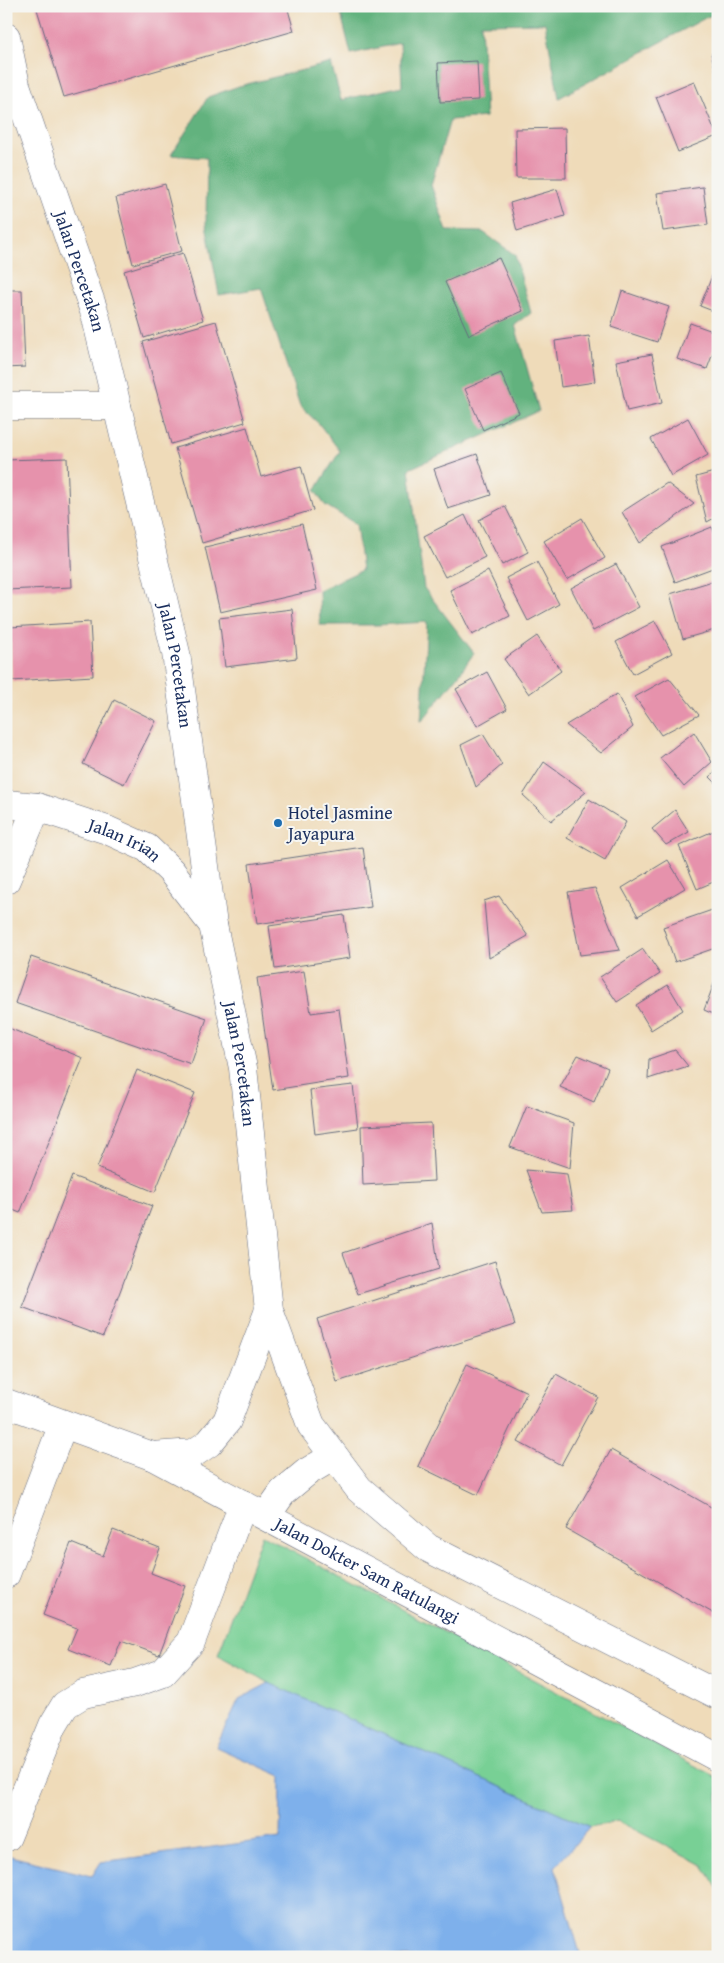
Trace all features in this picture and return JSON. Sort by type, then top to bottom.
[{"type":"main road","name":"Jalan Percetakan","points":[[6,37],[11,85],[94,314],[176,653],[213,925],[243,1068],[268,1310]]},
{"type":"main road","points":[[6,406],[117,406]]},
{"type":"main road","name":"Jalan Irian","points":[[6,804],[37,807],[107,830],[147,848],[172,871],[213,925]]},
{"type":"main road","points":[[6,880],[37,807]]},
{"type":"main road","points":[[152,1456],[194,1453],[209,1443],[227,1421],[268,1310]]},
{"type":"main road","points":[[268,1310],[311,1425],[359,1489],[428,1548],[718,1695]]},
{"type":"main road","name":"Jalan Dokter Sam Ratulangi","points":[[6,1403],[152,1456],[718,1758]]},
{"type":"main road","points":[[6,1574],[63,1424]]},
{"type":"main road","points":[[7,1837],[53,1725],[65,1705],[83,1694],[135,1683],[163,1673],[191,1642],[255,1510],[283,1492],[307,1472],[334,1456]]},
{"type":"green space","points":[[339,6],[718,6],[718,13],[707,17],[559,98],[545,23],[481,24],[486,117],[450,120],[431,185],[447,231],[483,232],[515,255],[531,313],[515,325],[539,411],[409,469],[424,588],[474,653],[421,722],[427,622],[377,625],[320,625],[319,590],[362,570],[356,524],[325,505],[315,491],[340,451],[319,424],[300,406],[261,288],[219,295],[206,224],[207,158],[171,155],[208,97],[239,86],[331,63],[341,100],[402,86],[400,43],[351,54]]},
{"type":"green space","points":[[262,1535],[718,1778],[718,1889],[703,1865],[618,1821],[590,1827],[269,1683],[218,1655]]},
{"type":"water","points":[[269,1683],[590,1827],[555,1867],[581,1957],[6,1957],[6,1855],[92,1876],[101,1862],[280,1838],[281,1776],[216,1747],[239,1699]]},
{"type":"building","points":[[36,6],[287,6],[294,31],[64,97]]},
{"type":"building","points":[[718,52],[718,74],[717,75],[711,54]]},
{"type":"building","points":[[477,61],[479,100],[440,102],[438,63]]},
{"type":"building","points":[[694,81],[717,136],[678,152],[656,97]]},
{"type":"building","points":[[565,128],[566,178],[516,178],[515,129]]},
{"type":"building","points":[[165,184],[182,251],[133,264],[116,198]]},
{"type":"building","points":[[703,187],[708,225],[663,231],[657,193]]},
{"type":"building","points":[[557,189],[565,216],[517,231],[510,203]]},
{"type":"building","points":[[183,253],[203,320],[144,338],[124,271]]},
{"type":"building","points":[[499,258],[523,311],[469,335],[445,282]]},
{"type":"building","points":[[718,261],[718,313],[700,306]]},
{"type":"building","points":[[6,290],[22,290],[25,367],[6,368]]},
{"type":"building","points":[[622,291],[669,307],[657,342],[611,327]]},
{"type":"building","points":[[216,321],[245,422],[171,444],[143,342]]},
{"type":"building","points":[[690,323],[718,333],[718,340],[707,369],[677,359]]},
{"type":"building","points":[[589,336],[595,382],[561,387],[555,341]]},
{"type":"building","points":[[652,354],[662,403],[627,411],[616,361]]},
{"type":"building","points":[[501,373],[519,413],[483,430],[465,389]]},
{"type":"building","points":[[688,418],[708,455],[671,476],[651,439]]},
{"type":"building","points":[[247,427],[261,477],[301,466],[313,510],[202,543],[175,448]]},
{"type":"building","points":[[477,454],[491,495],[448,509],[434,469]]},
{"type":"building","points":[[67,458],[72,587],[6,590],[6,460]]},
{"type":"building","points":[[718,471],[718,516],[707,522],[696,477]]},
{"type":"building","points":[[667,483],[694,504],[640,543],[622,512]]},
{"type":"building","points":[[505,506],[528,552],[502,565],[479,520]]},
{"type":"building","points":[[465,515],[485,557],[445,577],[424,536]]},
{"type":"building","points":[[582,518],[605,558],[567,580],[544,541]]},
{"type":"building","points":[[302,524],[317,590],[220,612],[205,547]]},
{"type":"building","points":[[712,527],[718,542],[718,566],[675,582],[662,547]]},
{"type":"building","points":[[537,562],[559,604],[528,621],[506,578]]},
{"type":"building","points":[[616,564],[639,607],[593,631],[571,588]]},
{"type":"building","points":[[488,571],[510,616],[472,635],[450,590]]},
{"type":"building","points":[[716,580],[718,587],[718,629],[683,639],[670,594]]},
{"type":"building","points":[[292,609],[297,658],[225,667],[219,618]]},
{"type":"building","points":[[655,621],[672,653],[633,674],[616,642]]},
{"type":"building","points":[[90,622],[93,676],[12,681],[10,627]]},
{"type":"building","points":[[537,636],[561,671],[529,694],[504,659]]},
{"type":"building","points":[[487,672],[507,709],[477,726],[456,689]]},
{"type":"building","points":[[669,678],[699,715],[661,735],[635,697]]},
{"type":"building","points":[[617,694],[633,727],[601,753],[566,725]]},
{"type":"building","points":[[114,700],[156,721],[124,784],[83,764]]},
{"type":"building","points":[[694,732],[712,762],[684,787],[660,758]]},
{"type":"building","points":[[483,734],[502,765],[476,787],[461,745]]},
{"type":"building","points":[[544,762],[586,792],[551,821],[523,795]]},
{"type":"building","points":[[718,768],[718,785],[710,777]]},
{"type":"building","points":[[589,799],[626,822],[605,860],[567,838]]},
{"type":"building","points":[[675,810],[689,832],[666,845],[652,829]]},
{"type":"building","points":[[718,829],[718,880],[697,889],[679,846]]},
{"type":"building","points":[[363,847],[371,907],[257,924],[249,864]]},
{"type":"building","points":[[668,860],[685,888],[638,916],[622,888]]},
{"type":"building","points":[[595,888],[620,950],[580,955],[568,892]]},
{"type":"building","points":[[499,896],[528,936],[489,958],[484,901]]},
{"type":"building","points":[[718,908],[718,947],[675,962],[663,927]]},
{"type":"building","points":[[344,915],[350,958],[275,969],[269,926]]},
{"type":"building","points":[[643,949],[660,974],[617,1002],[600,977]]},
{"type":"building","points":[[31,957],[207,1018],[191,1064],[15,1003]]},
{"type":"building","points":[[304,971],[311,1013],[339,1009],[349,1078],[273,1090],[257,978]]},
{"type":"building","points":[[715,981],[718,982],[718,1016],[704,1010]]},
{"type":"building","points":[[668,985],[683,1010],[651,1030],[636,1005]]},
{"type":"building","points":[[6,1027],[83,1058],[20,1213],[6,1207]]},
{"type":"building","points":[[675,1050],[688,1066],[648,1079],[649,1059]]},
{"type":"building","points":[[578,1055],[608,1068],[594,1102],[560,1087]]},
{"type":"building","points":[[137,1070],[195,1093],[155,1192],[97,1168]]},
{"type":"building","points":[[353,1085],[358,1128],[315,1134],[310,1090]]},
{"type":"building","points":[[527,1106],[574,1123],[570,1168],[510,1147]]},
{"type":"building","points":[[431,1123],[434,1181],[363,1185],[361,1126]]},
{"type":"building","points":[[526,1170],[567,1174],[573,1210],[542,1212]]},
{"type":"building","points":[[72,1176],[152,1206],[103,1337],[22,1307]]},
{"type":"building","points":[[432,1223],[439,1269],[358,1294],[343,1253]]},
{"type":"building","points":[[495,1261],[515,1325],[337,1382],[317,1319]]},
{"type":"building","points":[[467,1364],[527,1392],[478,1495],[418,1466]]},
{"type":"building","points":[[556,1374],[598,1397],[561,1465],[518,1442]]},
{"type":"building","points":[[611,1450],[718,1511],[718,1616],[566,1529]]},
{"type":"building","points":[[113,1530],[160,1548],[151,1573],[185,1586],[159,1655],[121,1641],[111,1666],[68,1649],[77,1628],[43,1615],[71,1543],[103,1556]]},
{"type":"place","name":"Hotel Jasmine Jayapura","points":[[278,823]]}]
